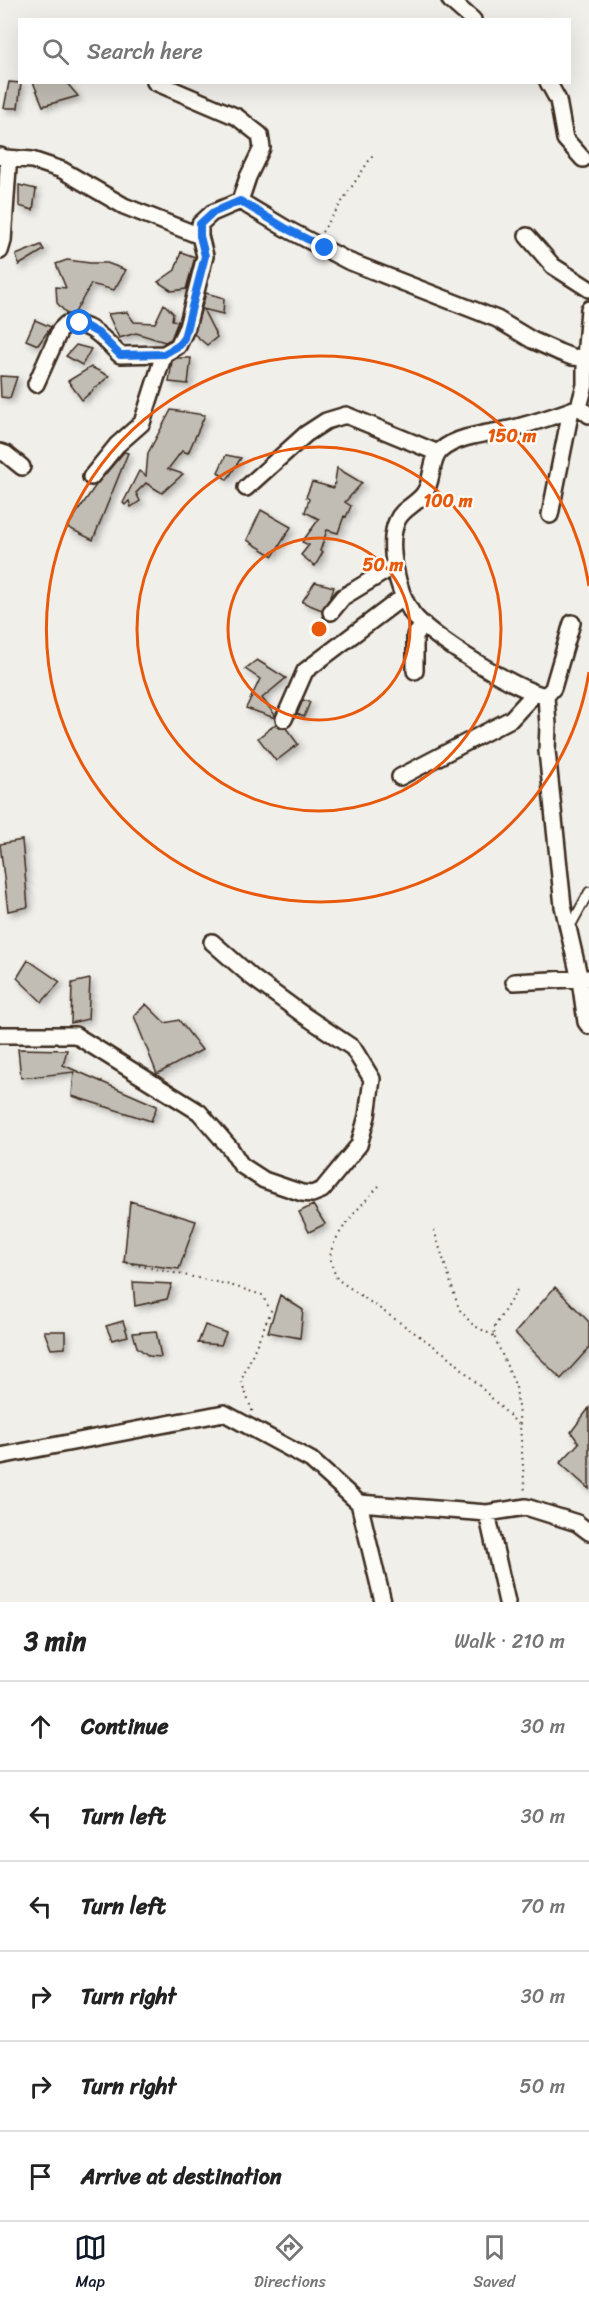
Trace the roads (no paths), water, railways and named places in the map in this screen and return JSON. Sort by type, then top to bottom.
[{"type":"street","points":[[450,0],[471,18]]},
{"type":"street","points":[[36,384],[60,330],[66,324],[80,323],[98,333],[120,355],[164,354],[178,346],[187,327],[205,256],[200,236],[200,224],[212,213],[240,201],[248,177],[262,148],[260,135],[237,117],[160,84]]},
{"type":"street","points":[[549,84],[558,100],[565,140],[583,159]]},
{"type":"street","points":[[0,251],[3,241],[8,179],[3,157],[33,160],[62,170],[124,206],[200,236]]},
{"type":"street","points":[[240,201],[348,261],[497,319],[532,340],[586,365]]},
{"type":"street","points":[[527,236],[553,266],[589,288],[589,301]]},
{"type":"street","points":[[550,515],[580,411],[585,385],[589,309]]},
{"type":"street","points":[[92,477],[117,445],[142,423],[164,354]]},
{"type":"street","points":[[580,411],[467,437],[451,443],[438,453],[425,493],[403,511],[396,522],[394,566],[403,597],[413,614],[424,625],[484,666],[540,695],[548,725],[547,751],[562,906],[585,979],[586,1022],[589,1026]]},
{"type":"street","points":[[246,488],[306,434],[326,421],[346,415],[438,453]]},
{"type":"street","points":[[0,452],[6,453],[22,467]]},
{"type":"street","points":[[331,612],[343,597],[394,566]]},
{"type":"street","points":[[284,719],[305,671],[403,597]]},
{"type":"street","points":[[400,777],[511,719],[540,695],[553,688],[572,623]]},
{"type":"street","points":[[416,671],[415,634],[424,625]]},
{"type":"street","points":[[0,1035],[75,1035],[200,1112],[241,1165],[264,1180],[302,1193],[312,1194],[322,1190],[359,1145],[367,1116],[372,1079],[353,1048],[262,984],[212,942]]},
{"type":"street","points":[[514,982],[585,979]]},
{"type":"street","points":[[0,1456],[224,1413],[312,1460],[359,1503],[383,1602]]},
{"type":"street","points":[[359,1503],[487,1513],[526,1507],[577,1522],[589,1532]]},
{"type":"street","points":[[487,1513],[507,1602]]},
{"type":"lane","points":[[568,931],[589,892]]}]
